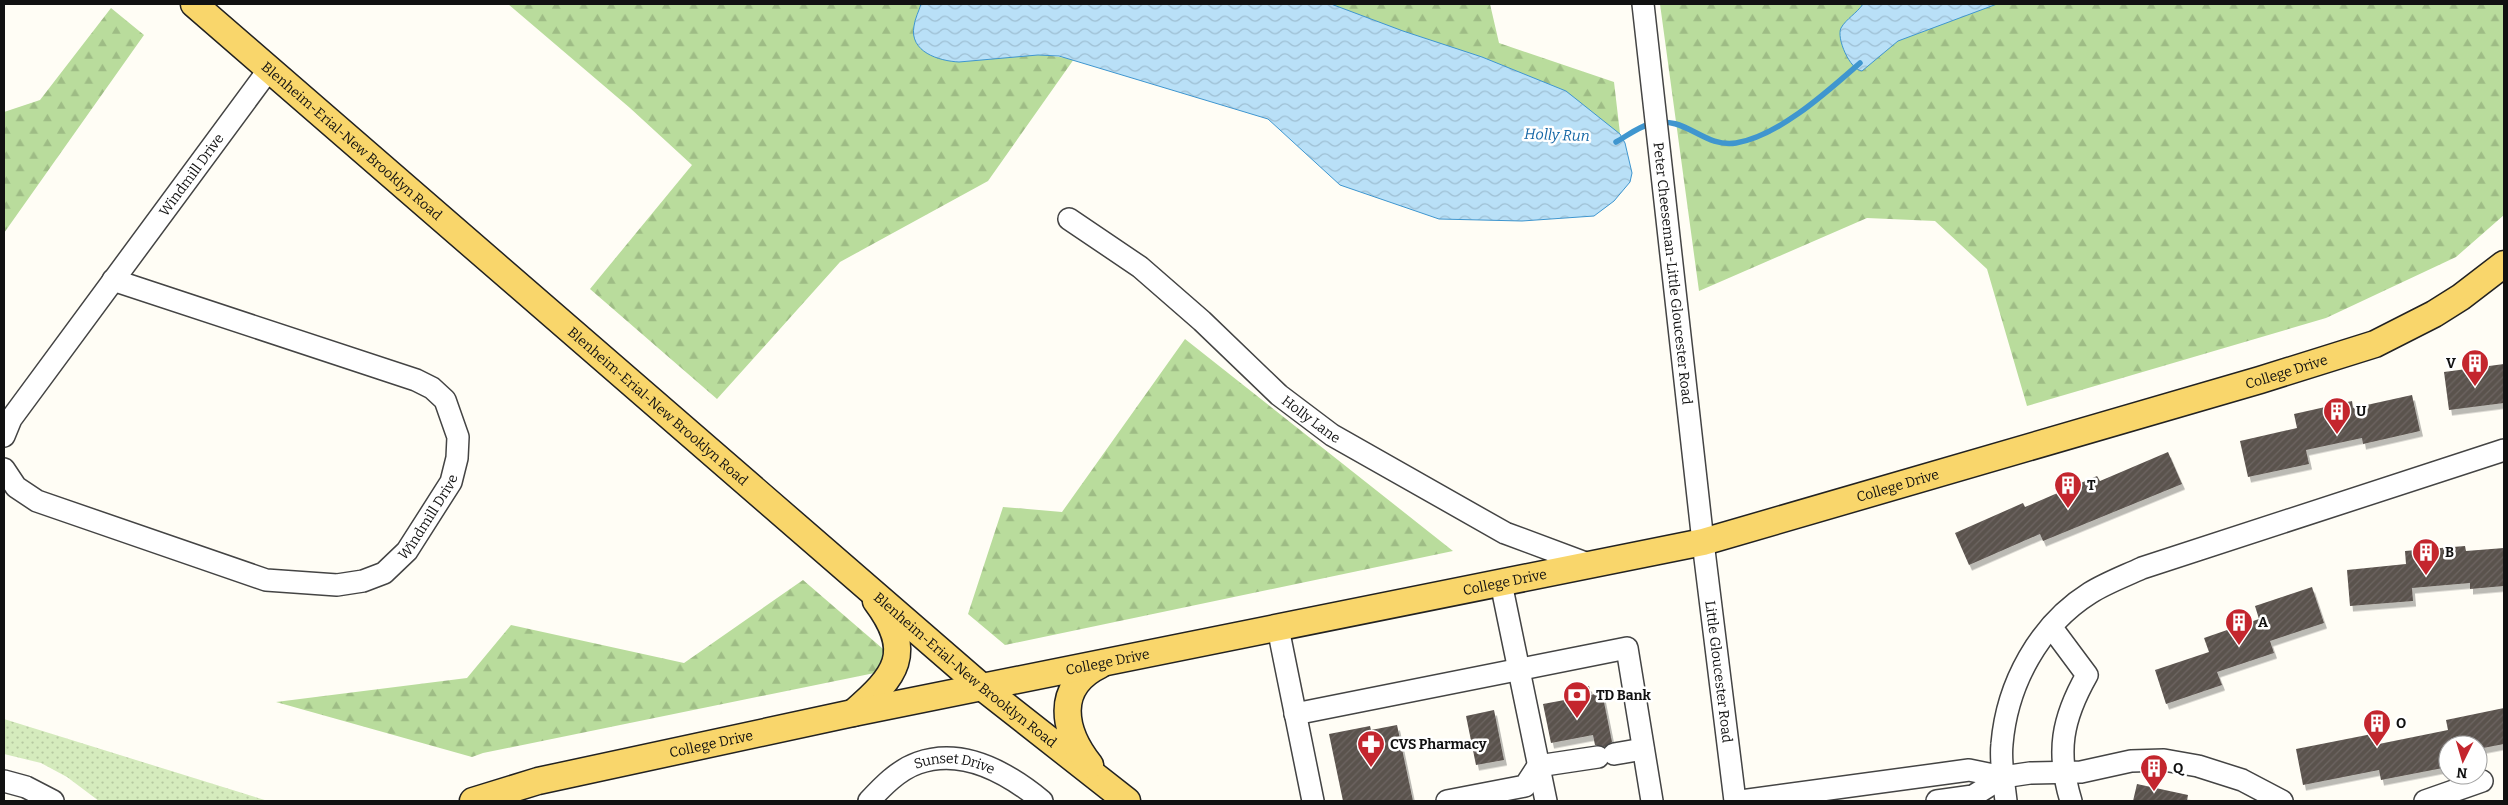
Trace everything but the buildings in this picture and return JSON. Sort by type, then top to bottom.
[{"type":"main road","name":"Blenheim-Erial-New Brooklyn Road","points":[[194,4],[982,687],[1127,801]]},
{"type":"main road","name":"College Drive","points":[[473,801],[538,781],[853,713],[1703,542],[2260,380],[2375,344],[2434,314],[2461,297],[2504,264]]},
{"type":"main road","points":[[853,574],[885,614],[894,638],[896,655],[896,662],[889,679],[853,713]]},
{"type":"main road","points":[[1102,780],[1078,748],[1067,710],[1070,693],[1079,679],[1091,669],[1104,662]]},
{"type":"street","name":"Peter Cheeseman-Little Gloucester Road","points":[[1643,4],[1703,542]]},
{"type":"street","name":"Windmill Drive","points":[[4,436],[11,419],[270,68]]},
{"type":"street","name":"Holly Lane","points":[[1069,219],[1140,267],[1202,320],[1279,395],[1332,435],[1505,533],[1591,565]]},
{"type":"street","name":"Windmill Drive","points":[[4,469],[16,487],[37,501],[266,580],[337,585],[363,581],[384,573],[407,551],[450,482],[457,458],[458,437],[446,400],[432,388],[416,380],[113,280]]},
{"type":"street","points":[[2006,801],[2002,746],[2005,723],[2022,667],[2037,644],[2075,604],[2091,593],[2142,568],[2504,450]]},
{"type":"street","name":"Little Gloucester Road","points":[[1703,542],[1735,801]]},
{"type":"street","points":[[1501,583],[1546,801]]},
{"type":"street","points":[[1278,628],[1313,801]]},
{"type":"street","points":[[2052,628],[2087,675],[2069,711],[2064,731],[2064,772],[2071,801]]},
{"type":"street","points":[[1296,714],[1627,648],[1652,801]]},
{"type":"street","points":[[1447,801],[1525,786],[1538,766],[1643,750]]},
{"type":"street","name":"Sunset Drive","points":[[869,801],[887,782],[917,764],[947,759],[970,761],[992,768],[1042,801]]},
{"type":"street","points":[[1741,801],[1850,794],[1969,770],[2003,777],[2030,773],[2100,770],[2131,761],[2164,760],[2198,766],[2242,780],[2282,801]]},
{"type":"street","points":[[1937,801],[1973,796],[2003,777]]},
{"type":"street","points":[[4,782],[26,787],[53,801]]},
{"type":"street","points":[[2426,801],[2471,785]]},
{"type":"green space","points":[[508,4],[921,4],[914,37],[1074,59],[988,181],[840,262],[717,399],[590,289],[692,165],[630,108]]},
{"type":"green space","points":[[1331,4],[1490,4],[1499,43],[1614,82],[1624,168]]},
{"type":"green space","points":[[1660,4],[2504,4],[2504,215],[2456,257],[2326,318],[2027,406],[1987,269],[1935,221],[1867,218],[1699,291]]},
{"type":"green space","points":[[111,8],[144,35],[4,233],[4,112],[40,100]]},
{"type":"green space","points":[[1185,339],[1453,551],[1005,645],[968,614],[1003,507],[1062,512]]},
{"type":"green space","points":[[803,580],[904,667],[483,753],[472,757],[276,702],[467,678],[511,625],[684,663]]},
{"type":"green space","points":[[4,719],[268,801],[99,801],[67,777],[41,763],[4,754]]},
{"type":"water","points":[[921,4],[1331,4],[1403,31],[1482,57],[1566,91],[1620,134],[1625,143],[1632,173],[1630,182],[1614,201],[1594,216],[1522,221],[1439,219],[1340,185],[1268,119],[1059,56],[1038,55],[959,62],[935,57],[921,49],[914,35],[915,23]]},
{"type":"water","points":[[1863,4],[1997,4],[1898,41],[1862,71],[1857,69],[1849,60],[1842,46],[1840,33],[1843,25]]},
{"type":"waterway","name":"Holly Run","points":[[1616,142],[1641,127],[1663,122],[1674,123],[1713,141],[1736,143],[1752,139],[1786,122],[1802,111],[1860,63]]},
{"type":"place","name":"V","points":[[2475,387]]},
{"type":"place","name":"U","points":[[2337,435]]},
{"type":"place","name":"T","points":[[2068,509]]},
{"type":"place","name":"B","points":[[2426,576]]},
{"type":"place","name":"A","points":[[2239,646]]},
{"type":"place","name":"TD Bank","points":[[1577,719]]},
{"type":"place","name":"O","points":[[2377,747]]},
{"type":"place","name":"CVS Pharmacy","points":[[1371,768]]},
{"type":"place","name":"Q","points":[[2154,792]]}]
